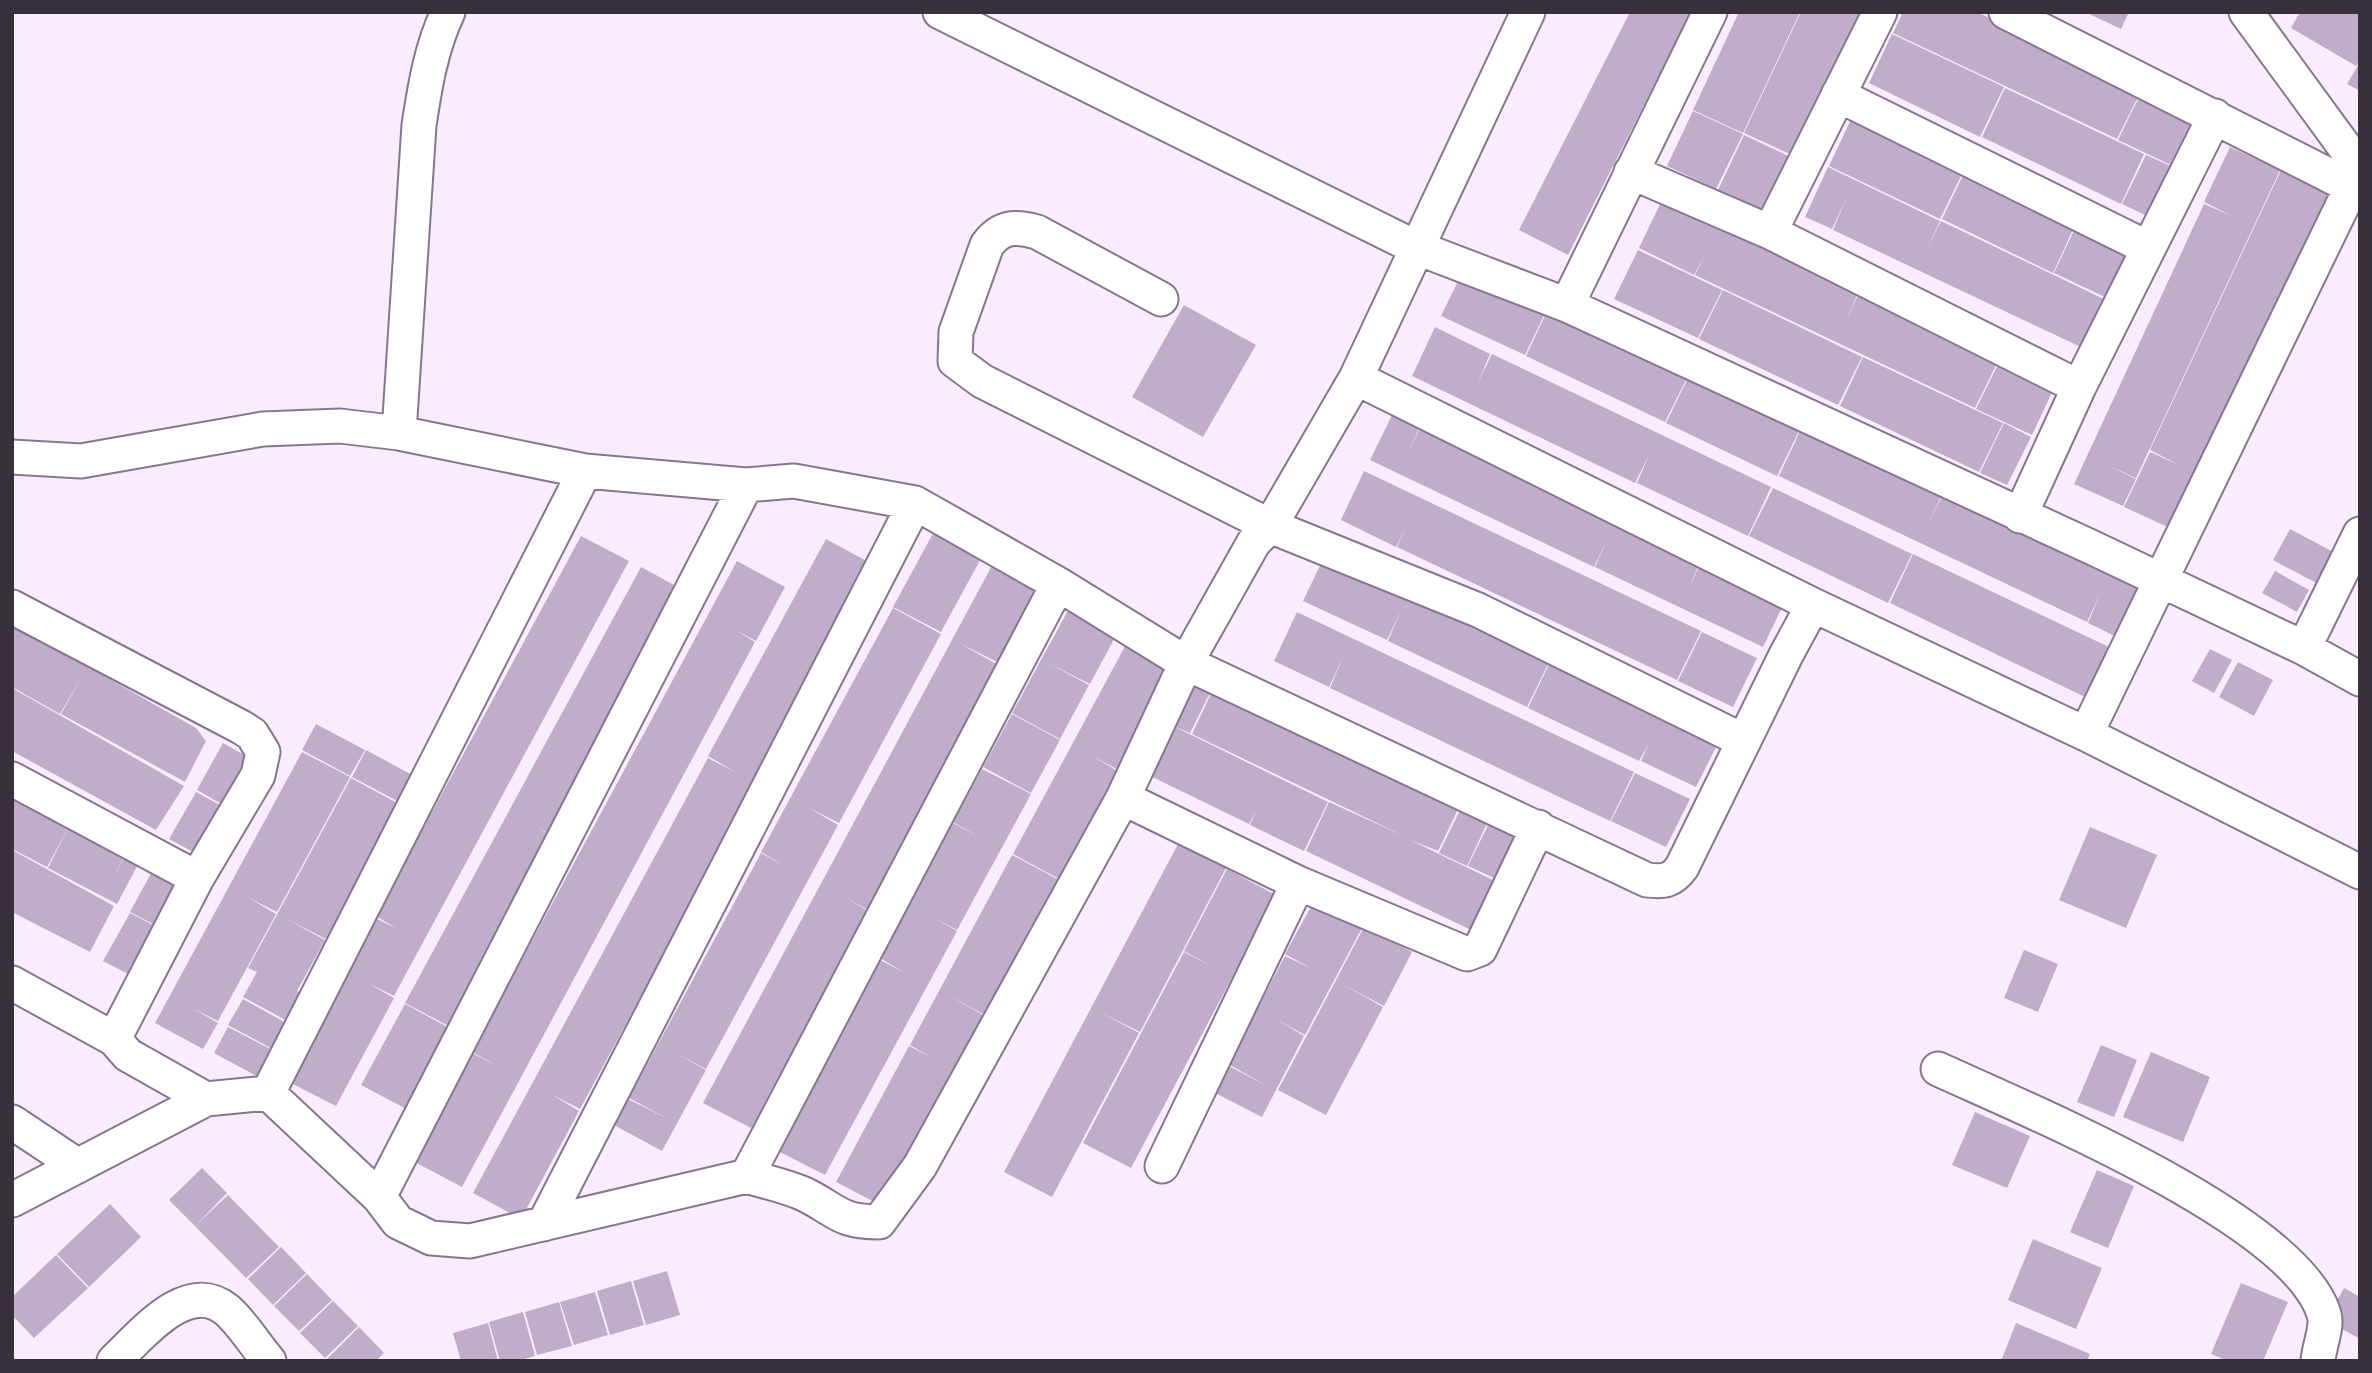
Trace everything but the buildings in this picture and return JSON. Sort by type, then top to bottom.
[{"type":"street","points":[[400,433],[419,125],[438,33],[448,12]]},
{"type":"street","points":[[940,12],[1415,247],[1567,305],[2304,648],[2360,679]]},
{"type":"street","points":[[12,1200],[206,1099],[268,1093],[379,1197],[398,1222],[431,1238],[470,1241],[646,1197],[747,1176],[791,1188],[840,1218],[857,1222],[879,1222],[920,1167],[1123,798],[1186,663],[1254,542],[1270,526],[1356,378],[1415,247],[1528,12]]},
{"type":"street","points":[[1567,305],[1710,12]]},
{"type":"street","points":[[1770,232],[1880,12]]},
{"type":"street","points":[[2006,12],[2215,116],[2357,182]]},
{"type":"street","points":[[2248,13],[2357,182]]},
{"type":"street","points":[[1838,95],[2148,248]]},
{"type":"street","points":[[2020,516],[2080,387],[2215,116]]},
{"type":"street","points":[[1631,172],[1770,232],[2080,387]]},
{"type":"street","points":[[2086,734],[2357,182]]},
{"type":"street","points":[[1161,299],[1037,232],[1020,227],[1006,229],[996,233],[987,245],[956,332],[955,361],[982,382],[1270,526],[1478,610],[1744,740]]},
{"type":"street","points":[[1356,378],[1814,605],[2086,734],[2360,872]]},
{"type":"street","points":[[12,457],[81,461],[299,426],[340,426],[400,433],[585,471],[746,485],[794,481],[847,493],[857,490],[915,503],[1058,584],[1186,663],[1647,880],[1662,882],[1674,877],[1814,605]]},
{"type":"street","points":[[268,1093],[585,471]]},
{"type":"street","points":[[379,1197],[746,485]]},
{"type":"street","points":[[544,1224],[915,503]]},
{"type":"street","points":[[2304,648],[2360,534]]},
{"type":"street","points":[[747,1176],[1058,584]]},
{"type":"street","points":[[12,607],[241,727],[260,744],[263,752],[258,775],[197,878],[114,1039]]},
{"type":"street","points":[[12,779],[197,878]]},
{"type":"street","points":[[1123,798],[1298,883],[1458,952],[1475,953],[1480,949],[1538,827]]},
{"type":"street","points":[[1162,1166],[1298,883]]},
{"type":"street","points":[[12,983],[114,1039],[128,1055],[206,1099]]},
{"type":"street","points":[[1938,1069],[2123,1154],[2257,1236],[2280,1254],[2309,1287],[2322,1310],[2325,1322],[2318,1361]]},
{"type":"street","points":[[12,1122],[78,1167]]},
{"type":"street","points":[[114,1361],[174,1307],[205,1300],[216,1303],[228,1312],[269,1361]]}]
